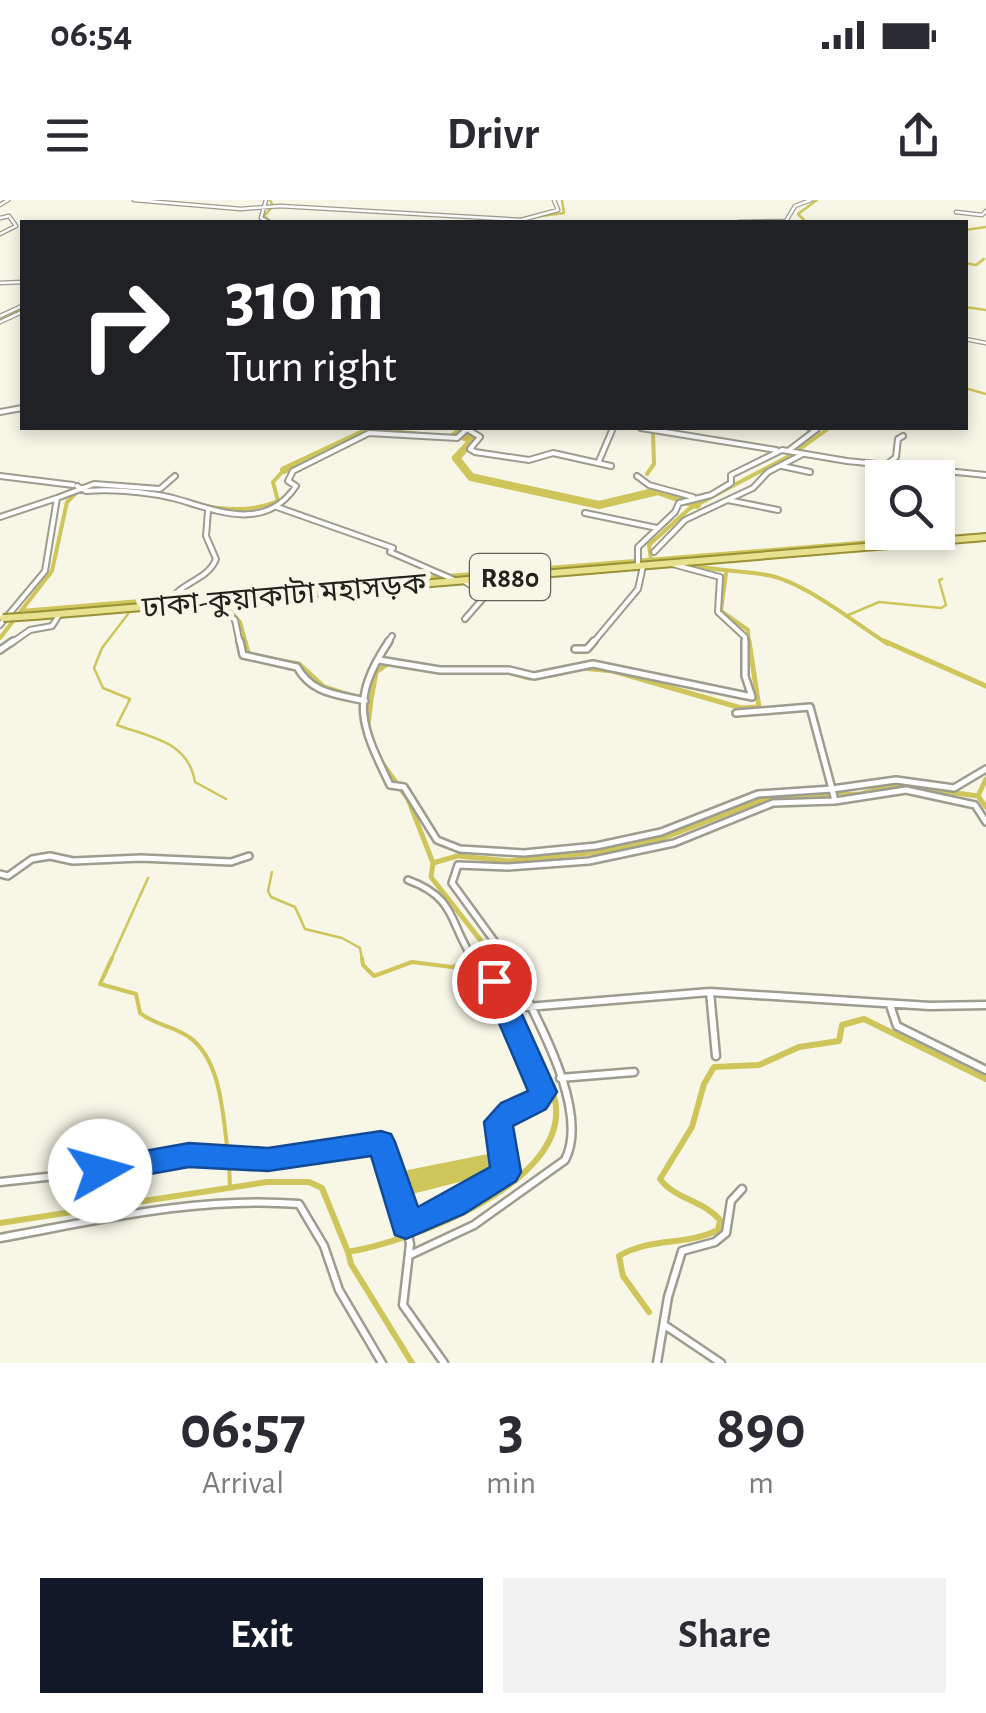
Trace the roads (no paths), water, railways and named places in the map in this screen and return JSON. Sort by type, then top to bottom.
[{"type":"main road","name":"ঢাকা-কুয়াকাটা মহাসড়ক","points":[[1,621],[213,600],[986,538]]},
{"type":"street","points":[[0,205],[8,200]]},
{"type":"street","points":[[134,200],[504,220]]},
{"type":"street","points":[[219,207],[227,200]]},
{"type":"street","points":[[266,200],[268,207]]},
{"type":"street","points":[[523,220],[558,210],[554,200]]},
{"type":"street","points":[[787,220],[794,206],[811,200]]},
{"type":"street","points":[[264,220],[260,218],[268,207]]},
{"type":"street","points":[[956,212],[982,215],[986,211]]},
{"type":"street","points":[[0,218],[9,216],[16,226],[0,234]]},
{"type":"street","points":[[600,462],[612,430]]},
{"type":"street","points":[[653,430],[865,462]]},
{"type":"street","points":[[788,450],[816,430]]},
{"type":"street","points":[[278,508],[296,486],[288,481],[288,475],[360,437],[385,431],[457,438],[465,432],[480,437],[470,450],[474,452],[529,460],[553,453],[611,466]]},
{"type":"street","points":[[892,460],[898,438],[903,436]]},
{"type":"street","points":[[575,649],[588,649],[638,589],[638,547],[679,502],[722,490],[731,484],[731,474],[776,450]]},
{"type":"street","points":[[654,552],[684,520],[753,488],[779,466],[804,454]]},
{"type":"street","points":[[779,466],[810,472]]},
{"type":"street","points":[[955,471],[986,474]]},
{"type":"street","points":[[0,476],[75,486],[111,482],[160,490],[175,476]]},
{"type":"street","points":[[637,476],[650,485],[695,498]]},
{"type":"street","points":[[75,486],[86,491],[164,497],[208,511],[278,508],[393,548],[390,552],[486,594],[465,618]]},
{"type":"street","points":[[0,517],[57,498],[75,486]]},
{"type":"street","points":[[1,621],[46,571],[57,498]]},
{"type":"street","points":[[725,500],[778,510]]},
{"type":"street","points":[[168,604],[174,590],[211,571],[216,560],[205,542],[204,520],[208,511]]},
{"type":"street","points":[[585,513],[657,528]]},
{"type":"street","points":[[379,660],[436,670],[510,670],[534,676],[590,664],[752,697],[746,680],[743,632],[718,612],[720,577],[671,564]]},
{"type":"street","points":[[213,600],[235,620],[243,656],[297,667],[306,683],[315,689],[364,701]]},
{"type":"street","points":[[0,650],[30,630],[52,626],[60,613]]},
{"type":"street","points":[[392,636],[370,671],[362,733],[387,780],[399,788],[437,840],[460,848],[510,854],[602,844],[670,829],[744,798],[770,792],[834,795],[858,801],[895,790],[911,791],[976,805],[986,822]]},
{"type":"street","points":[[736,713],[774,704],[810,707],[834,795]]},
{"type":"street","points":[[458,865],[508,867],[589,861],[674,843],[772,803],[834,795],[896,780],[954,788],[986,769]]},
{"type":"street","points":[[410,1255],[474,1225],[565,1160],[573,1129],[572,1109],[503,948],[452,884],[460,848]]},
{"type":"street","points":[[0,874],[8,876],[32,859],[50,856],[73,861],[141,858],[231,862],[249,856]]},
{"type":"street","points":[[406,1226],[468,1198],[506,1172],[498,1122],[511,1111],[536,1102],[543,1092],[488,970],[472,958],[456,919],[425,884],[408,880]]},
{"type":"street","points":[[527,1007],[710,992],[889,1004],[986,1004]]},
{"type":"street","points":[[710,992],[716,1056]]},
{"type":"street","points":[[889,1004],[898,1026],[986,1070]]},
{"type":"street","points":[[560,1078],[634,1072]]},
{"type":"street","points":[[0,1182],[138,1167],[189,1155],[268,1160],[381,1142],[400,1196],[409,1240],[405,1312],[444,1363]]},
{"type":"street","points":[[657,1363],[668,1297],[682,1252],[716,1242],[726,1233],[731,1202],[742,1189]]},
{"type":"street","points":[[0,1238],[124,1216],[253,1200],[299,1204],[324,1246],[339,1290],[382,1363]]},
{"type":"street","points":[[666,1326],[721,1363]]},
{"type":"waterway","points":[[269,220],[264,216],[273,206],[270,200]]},
{"type":"waterway","points":[[510,220],[564,213],[562,200]]},
{"type":"waterway","points":[[804,220],[798,214],[817,200]]},
{"type":"waterway","points":[[968,230],[986,227]]},
{"type":"waterway","points":[[968,264],[976,265],[984,259]]},
{"type":"waterway","points":[[968,307],[986,310]]},
{"type":"waterway","points":[[0,318],[20,310]]},
{"type":"waterway","points":[[968,389],[986,394]]},
{"type":"waterway","points":[[284,470],[370,430]]},
{"type":"waterway","points":[[382,430],[430,435]]},
{"type":"waterway","points":[[451,436],[460,430]]},
{"type":"waterway","points":[[651,560],[649,545],[689,509],[793,454],[826,430]]},
{"type":"waterway","points":[[647,474],[654,464],[653,433]]},
{"type":"waterway","points":[[457,434],[473,440],[456,458],[471,477],[599,505],[658,491],[697,505]]},
{"type":"waterway","points":[[133,488],[224,509],[260,507],[278,501],[273,482],[284,470]]},
{"type":"waterway","points":[[0,638],[52,571],[67,502],[78,491]]},
{"type":"waterway","points":[[651,560],[865,542]]},
{"type":"waterway","points":[[348,584],[651,560]]},
{"type":"waterway","points":[[690,565],[782,579],[813,594],[888,644]]},
{"type":"waterway","points":[[726,573],[721,611],[748,630],[749,644]]},
{"type":"waterway","points":[[846,616],[879,602],[941,608],[946,605],[939,580],[942,579]]},
{"type":"waterway","points":[[21,611],[332,585]]},
{"type":"waterway","points":[[222,602],[240,622],[246,644]]},
{"type":"waterway","points":[[128,614],[102,648],[94,668],[103,688],[130,699],[117,725],[176,749],[191,768],[195,782],[226,799]]},
{"type":"waterway","points":[[245,641],[248,653],[254,656]]},
{"type":"waterway","points":[[582,668],[613,671],[741,708],[759,707],[749,641]]},
{"type":"waterway","points":[[884,641],[986,686]]},
{"type":"waterway","points":[[280,661],[299,664],[324,687],[352,696]]},
{"type":"waterway","points":[[371,700],[376,672],[390,662]]},
{"type":"waterway","points":[[415,668],[459,672]]},
{"type":"waterway","points":[[509,672],[529,678],[562,673]]},
{"type":"waterway","points":[[367,699],[371,700]]},
{"type":"waterway","points":[[368,725],[371,700]]},
{"type":"waterway","points":[[382,763],[408,799],[433,863]]},
{"type":"waterway","points":[[978,796],[986,779]]},
{"type":"waterway","points":[[459,856],[509,861],[599,852],[666,837],[770,797],[860,794],[897,785],[978,796]]},
{"type":"waterway","points":[[978,796],[986,807]]},
{"type":"waterway","points":[[433,863],[457,856]]},
{"type":"waterway","points":[[433,863],[431,877],[496,960]]},
{"type":"waterway","points":[[272,872],[268,891],[271,897],[295,907],[305,929],[342,938],[360,948],[362,960]]},
{"type":"waterway","points":[[111,960],[148,878]]},
{"type":"waterway","points":[[478,960],[494,956]]},
{"type":"waterway","points":[[112,958],[100,984],[136,994],[140,1013],[189,1037],[208,1060],[219,1091],[228,1154]]},
{"type":"waterway","points":[[362,958],[363,965],[374,976],[412,962],[452,967],[488,958]]},
{"type":"waterway","points":[[348,1252],[408,1236],[481,1203],[513,1182],[538,1157],[553,1130],[554,1095],[496,960]]},
{"type":"waterway","points":[[649,1312],[623,1276],[619,1256],[643,1246],[718,1230],[720,1220],[713,1213],[660,1179],[692,1127],[704,1084],[714,1067],[759,1065],[799,1047],[839,1041],[842,1025],[864,1019],[986,1079]]},
{"type":"waterway","points":[[229,1161],[230,1188]]},
{"type":"waterway","points":[[0,1223],[267,1182],[309,1182],[322,1188],[348,1252]]},
{"type":"waterway","points":[[348,1252],[351,1264],[412,1363]]}]
